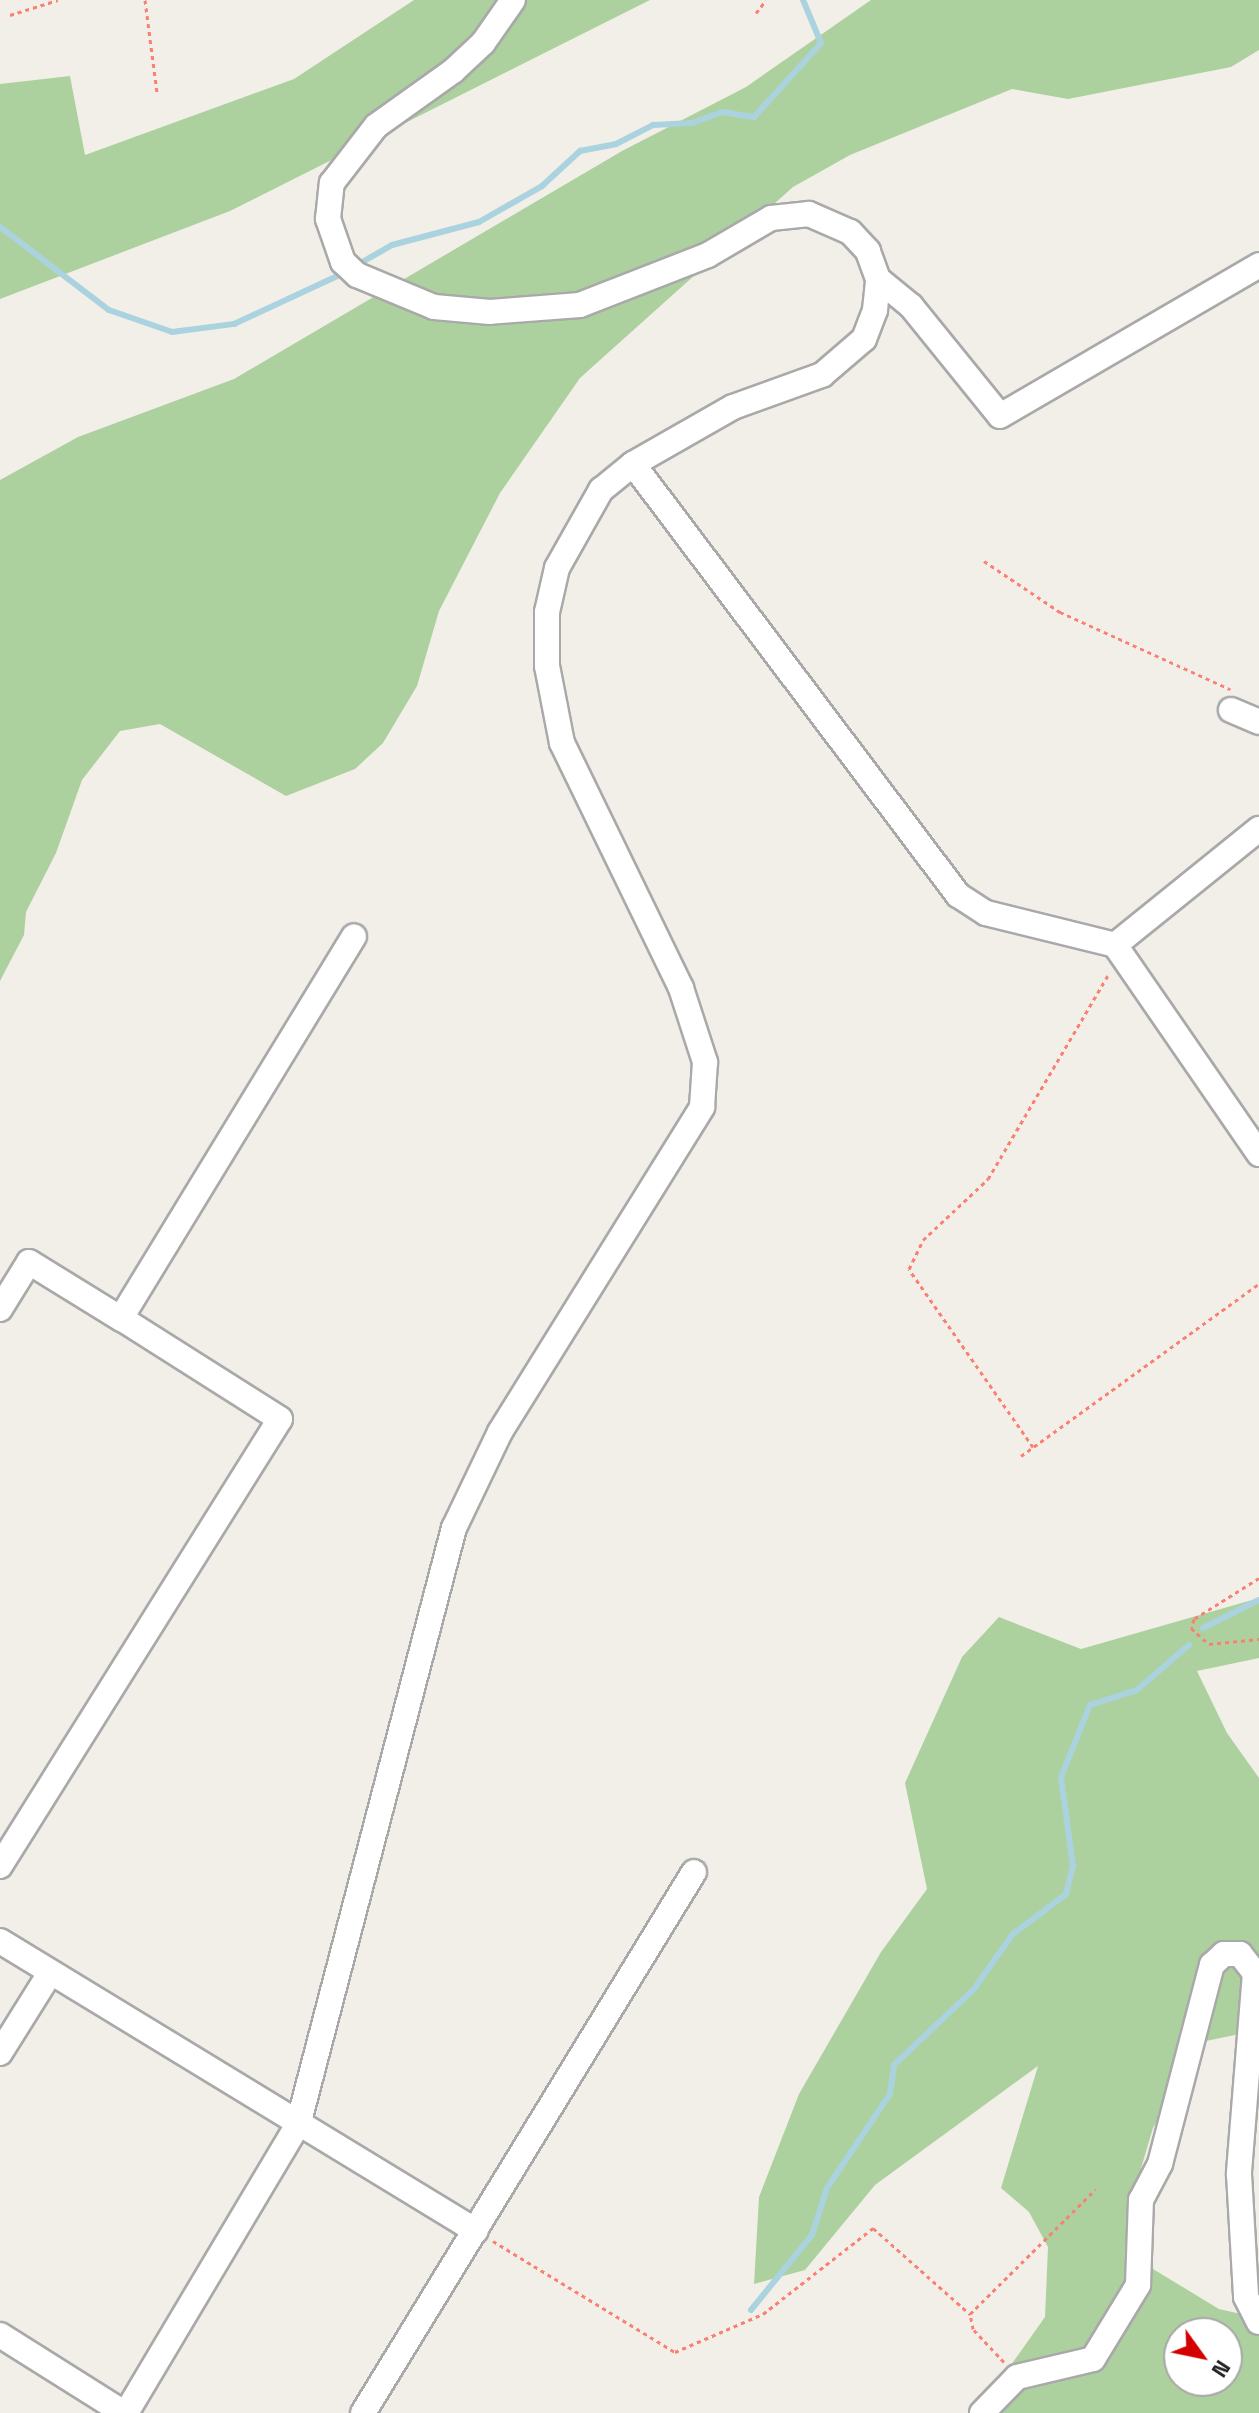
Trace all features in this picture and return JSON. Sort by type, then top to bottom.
[{"type":"street","points":[[513,0],[483,43],[376,126],[349,154],[327,206],[350,269],[434,307],[490,312],[569,306],[708,255],[771,218],[809,214],[850,232],[868,251],[878,279],[911,306],[1000,416],[1259,265]]},
{"type":"street","points":[[0,2335],[125,2413],[298,2125],[454,1528],[500,1432],[702,1107],[705,1062],[681,988],[571,772],[547,666],[547,612],[557,568],[601,490],[633,464],[673,436],[822,375],[846,359],[864,339],[878,279]]},
{"type":"street","points":[[633,464],[958,895],[986,913],[1120,952],[1259,1154]]},
{"type":"street","points":[[1238,703],[1259,722]]},
{"type":"street","points":[[1120,952],[1259,829]]},
{"type":"street","points":[[123,1320],[354,936]]},
{"type":"street","points":[[0,1309],[29,1262],[280,1419],[0,1866]]},
{"type":"street","points":[[363,2413],[694,1872]]},
{"type":"street","points":[[0,1941],[476,2231]]},
{"type":"street","points":[[982,2413],[1017,2377],[1093,2359],[1138,2285],[1141,2200],[1160,2164],[1212,1965],[1224,1954],[1240,1954],[1255,1973],[1239,2174],[1246,2297],[1259,2322]]},
{"type":"street","points":[[0,2053],[50,1973]]},
{"type":"path","points":[[10,15],[58,0]]},
{"type":"path","points":[[145,0],[157,93]]},
{"type":"path","points":[[756,13],[766,0]]},
{"type":"path","points":[[984,561],[1060,612],[1238,703]]},
{"type":"path","points":[[1033,1447],[909,1269],[923,1240],[988,1179],[1072,1027],[1120,952]]},
{"type":"path","points":[[1021,1456],[1259,1284]]},
{"type":"path","points":[[1259,1578],[1194,1619],[1191,1628],[1209,1644],[1259,1639]]},
{"type":"path","points":[[970,2314],[1096,2189]]},
{"type":"path","points":[[476,2231],[675,2352],[763,2314],[873,2228],[970,2314],[973,2329],[1017,2377]]},
{"type":"green space","points":[[414,0],[650,0],[230,211],[0,299],[0,84],[70,76],[85,155],[294,79]]},
{"type":"green space","points":[[871,0],[1259,0],[1259,50],[1231,67],[1068,99],[1012,89],[850,155],[793,187],[580,378],[500,493],[439,611],[417,686],[383,743],[355,769],[286,796],[160,724],[120,731],[82,780],[56,853],[26,912],[24,935],[0,981],[0,480],[78,437],[234,379],[622,151],[746,87]]},
{"type":"green space","points":[[1259,1598],[1259,1658],[1197,1671],[1227,1733],[1259,1778],[1259,2030],[1206,2041],[1153,2128],[1128,2212],[1136,2242],[1153,2269],[1219,2309],[1241,2314],[1259,2299],[1259,2413],[977,2413],[1045,2317],[1048,2247],[1029,2212],[1001,2188],[1038,2066],[875,2185],[805,2270],[754,2284],[759,2197],[799,2094],[881,1952],[927,1889],[905,1783],[962,1657],[999,1617],[1081,1649]]},
{"type":"waterway","points":[[357,265],[392,245],[479,222],[542,186],[580,151],[616,144],[653,125],[692,123],[722,112],[754,117],[821,43],[803,0]]},
{"type":"waterway","points":[[0,227],[109,310],[172,332],[234,324],[344,273]]},
{"type":"waterway","points":[[1203,1628],[1259,1600]]},
{"type":"waterway","points":[[751,2310],[812,2235],[827,2188],[890,2094],[894,2065],[974,1989],[1013,1934],[1066,1894],[1073,1866],[1061,1777],[1090,1705],[1137,1690],[1189,1645]]}]
